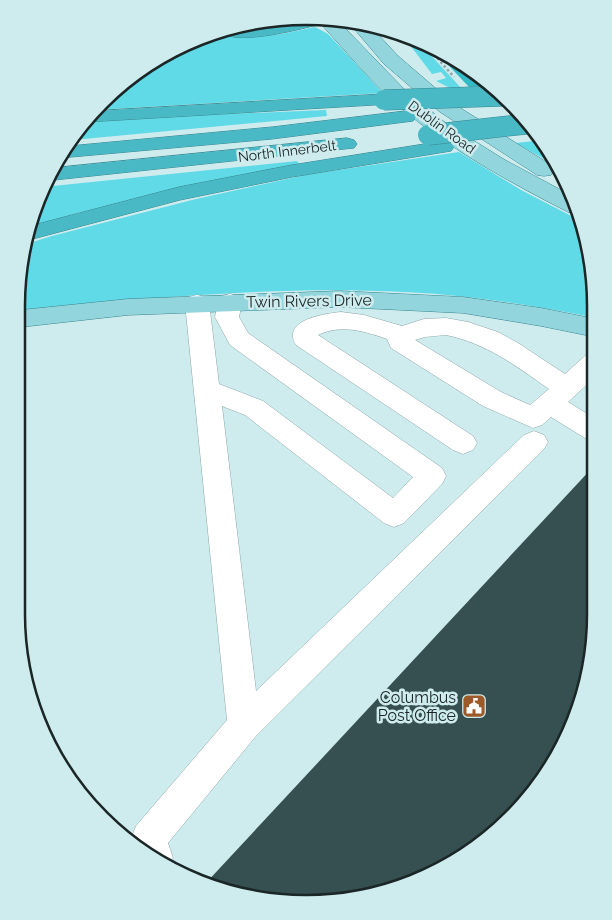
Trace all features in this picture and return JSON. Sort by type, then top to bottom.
[{"type":"highway","points":[[100,115],[384,100],[493,96]]},
{"type":"highway","name":"North Innerbelt","points":[[71,152],[272,133],[501,103]]},
{"type":"highway","name":"North Innerbelt","points":[[58,174],[436,141],[520,125]]},
{"type":"highway","points":[[35,232],[189,192],[436,141],[480,141],[525,130]]},
{"type":"main road","name":"Dublin Road","points":[[333,26],[368,65],[422,115],[486,158],[567,202]]},
{"type":"main road","name":"Dublin Road","points":[[366,31],[391,60],[447,108],[520,156],[555,176]]},
{"type":"main road","points":[[520,177],[561,189]]},
{"type":"main road","name":"Twin Rivers Drive","points":[[25,318],[59,313],[197,303],[340,299],[463,305],[587,326]]},
{"type":"lane","points":[[207,390],[254,408],[394,515],[432,476],[239,339],[227,317],[230,302]]},
{"type":"lane","points":[[197,303],[244,726]]},
{"type":"lane","points":[[463,443],[305,339],[305,331],[319,322],[341,319],[369,324],[401,335],[427,326],[466,329],[482,334],[500,344],[546,413]]},
{"type":"lane","points":[[401,335],[400,342],[492,399],[546,413],[587,428]]},
{"type":"lane","points":[[152,849],[148,838],[244,726],[587,371]]},
{"type":"shaded area","points":[[315,27],[328,34],[383,93],[105,109],[150,72],[198,46],[232,35],[281,34]]},
{"type":"shaded area","points":[[409,44],[429,54],[461,88],[450,88],[436,81],[446,78],[441,72],[432,74]]},
{"type":"shaded area","points":[[446,62],[481,86],[469,87]]},
{"type":"shaded area","points":[[326,110],[327,116],[80,139],[95,121]]},
{"type":"shaded area","points":[[533,141],[545,160],[516,143]]},
{"type":"shaded area","points":[[459,152],[521,190],[572,216],[585,269],[587,316],[525,305],[429,293],[309,290],[164,297],[25,312],[27,269],[32,242],[196,199],[305,175]]},
{"type":"shaded area","points":[[297,161],[299,164],[78,213],[37,225],[52,186]]},
{"type":"building","name":"Columbus Post Office","points":[[587,473],[587,614],[582,669],[566,722],[558,738],[540,770],[505,813],[462,848],[430,866],[414,874],[361,890],[306,895],[269,893],[251,890],[210,878]]},
{"type":"place","name":"Columbus Post Office","points":[[474,706]]}]
